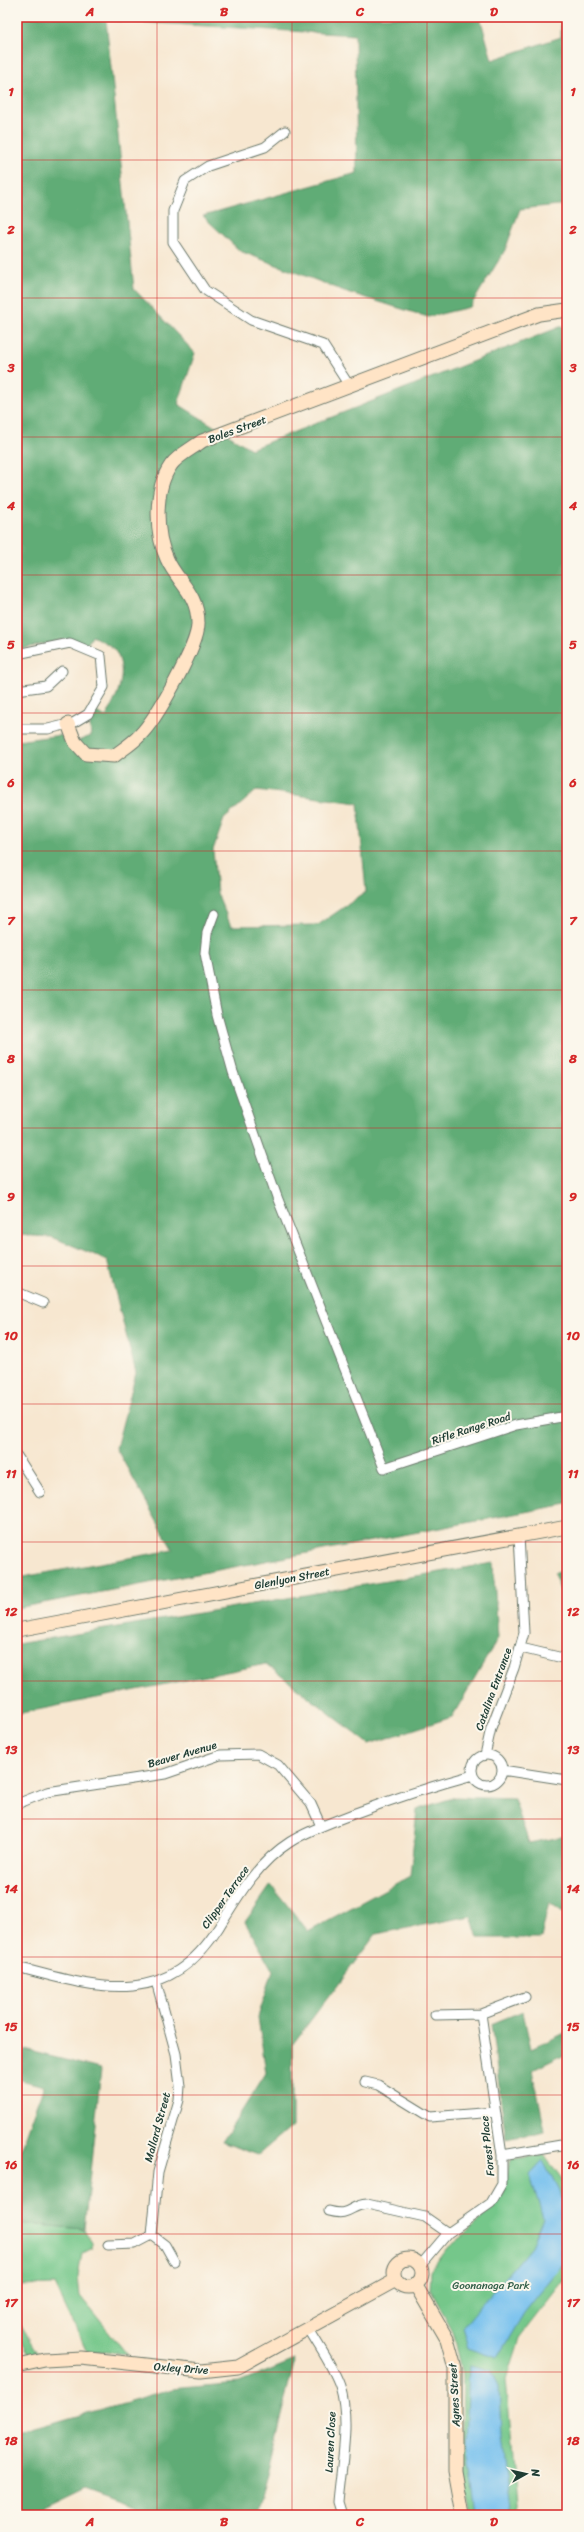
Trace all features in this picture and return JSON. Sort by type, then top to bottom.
[{"type":"street","points":[[285,131],[265,147],[208,166],[185,181],[173,211],[173,242],[205,290],[251,320],[323,345],[350,387]]},
{"type":"street","name":"Boles Street","points":[[68,724],[75,742],[86,754],[114,756],[141,735],[161,708],[187,657],[198,623],[192,593],[167,559],[157,528],[159,496],[171,464],[202,441],[350,387],[539,314],[567,310]]},
{"type":"street","points":[[17,654],[70,643],[101,656],[104,687],[88,714],[68,724],[48,729],[17,729]]},
{"type":"street","points":[[17,690],[46,686],[62,671]]},
{"type":"street","name":"Rifle Range Road","points":[[214,914],[207,933],[205,953],[217,1015],[233,1072],[277,1197],[384,1468],[516,1426],[567,1416]]},
{"type":"street","points":[[17,1292],[43,1303]]},
{"type":"street","points":[[17,1456],[40,1492]]},
{"type":"street","name":"Glenlyon Street","points":[[17,1630],[567,1527]]},
{"type":"street","name":"Catalina Entrance","points":[[485,1755],[490,1728],[521,1648],[524,1633],[519,1535]]},
{"type":"street","points":[[521,1648],[567,1659]]},
{"type":"street","name":"Beaver Avenue","points":[[17,1804],[47,1792],[165,1774],[220,1755],[258,1754],[278,1765],[311,1804],[321,1826]]},
{"type":"street","points":[[485,1755],[490,1755],[499,1760],[502,1770],[498,1780],[490,1785],[480,1782],[473,1775],[474,1764],[480,1756],[485,1755]]},
{"type":"street","points":[[502,1770],[567,1780]]},
{"type":"street","name":"Clipper Terrace","points":[[17,1968],[99,1987],[122,1988],[156,1981],[170,1976],[198,1953],[218,1929],[246,1884],[276,1853],[290,1842],[321,1826],[417,1790],[473,1775]]},
{"type":"street","name":"Mallard Street","points":[[152,2235],[158,2172],[177,2108],[180,2086],[176,2054],[156,1981]]},
{"type":"street","points":[[435,2015],[481,2014],[526,1997]]},
{"type":"street","name":"Forest Place","points":[[420,2266],[448,2233],[484,2210],[498,2195],[503,2175],[502,2155],[481,2014]]},
{"type":"street","points":[[365,2082],[378,2085],[430,2117],[495,2112]]},
{"type":"street","points":[[502,2155],[567,2144]]},
{"type":"street","points":[[329,2211],[345,2213],[361,2205],[367,2204],[425,2217],[448,2233]]},
{"type":"street","points":[[108,2245],[135,2244],[152,2235],[165,2245],[174,2261]]},
{"type":"street","points":[[412,2259],[420,2266],[422,2276],[416,2284],[405,2286],[396,2280],[394,2269],[401,2260],[412,2259]]},
{"type":"street","name":"Oxley Drive","points":[[17,2366],[45,2360],[81,2358],[201,2371],[238,2367],[396,2280]]},
{"type":"street","name":"Agnes Street","points":[[416,2284],[447,2340],[455,2368],[455,2471],[463,2515]]},
{"type":"street","name":"Lauren Close","points":[[309,2329],[335,2375],[342,2395],[344,2420],[338,2502],[342,2515]]},
{"type":"green space","points":[[17,17],[480,17],[492,60],[561,37],[561,17],[567,17],[567,204],[520,209],[505,250],[470,307],[428,317],[347,292],[240,251],[203,216],[357,173],[355,35],[106,20],[134,289],[195,353],[178,404],[251,449],[560,327],[567,327],[567,1504],[17,1608],[17,1578],[173,1550],[116,1448],[136,1373],[107,1260],[52,1237],[17,1235],[17,741],[61,735],[70,744],[91,736],[89,718],[94,711],[106,717],[117,695],[121,678],[121,670],[120,662],[113,648],[92,636],[87,645],[62,640],[17,650]],"holes":[[[257,790],[358,803],[366,892],[318,925],[231,926],[217,893],[213,850],[224,819]]]},
{"type":"green space","points":[[493,1563],[498,1638],[452,1717],[369,1744],[266,1664],[17,1714],[17,1644]]},
{"type":"green space","points":[[567,1571],[567,1610],[554,1573]]},
{"type":"green space","points":[[455,1797],[514,1799],[529,1843],[567,1836],[567,1915],[549,1902],[541,1938],[478,1938],[471,1916],[376,1934],[292,2045],[292,2126],[258,2155],[222,2142],[266,2073],[258,2017],[273,1971],[245,1922],[271,1885],[308,1931],[410,1876],[417,1810]]},
{"type":"green space","points":[[523,2011],[531,2049],[567,2032],[567,2053],[533,2070],[545,2131],[506,2139],[491,2024]]},
{"type":"green space","points":[[17,2048],[101,2069],[84,2229],[17,2223],[17,2161],[44,2086],[17,2079]]},
{"type":"green space","name":"Goonanaga Park","points":[[544,2155],[567,2187],[567,2276],[519,2338],[506,2379],[518,2515],[471,2515],[466,2495],[462,2446],[463,2375],[453,2331],[430,2289],[431,2270],[447,2248],[465,2235],[503,2195],[509,2164],[512,2159]]},
{"type":"green space","points":[[17,2223],[84,2229],[92,2243],[92,2248],[82,2253],[78,2277],[80,2296],[127,2354],[86,2350],[55,2285],[17,2286]]},
{"type":"green space","points":[[17,2318],[37,2353],[30,2355],[17,2333]]},
{"type":"green space","points":[[295,2360],[256,2515],[143,2515],[138,2507],[85,2488],[29,2515],[17,2515],[17,2433],[172,2389],[239,2383]]},
{"type":"water","points":[[543,2161],[562,2197],[567,2199],[567,2259],[524,2313],[497,2358],[468,2348],[462,2328],[531,2246],[543,2218],[530,2175]]},
{"type":"water","points":[[469,2365],[491,2370],[499,2386],[501,2437],[511,2515],[476,2515],[466,2445]]}]
